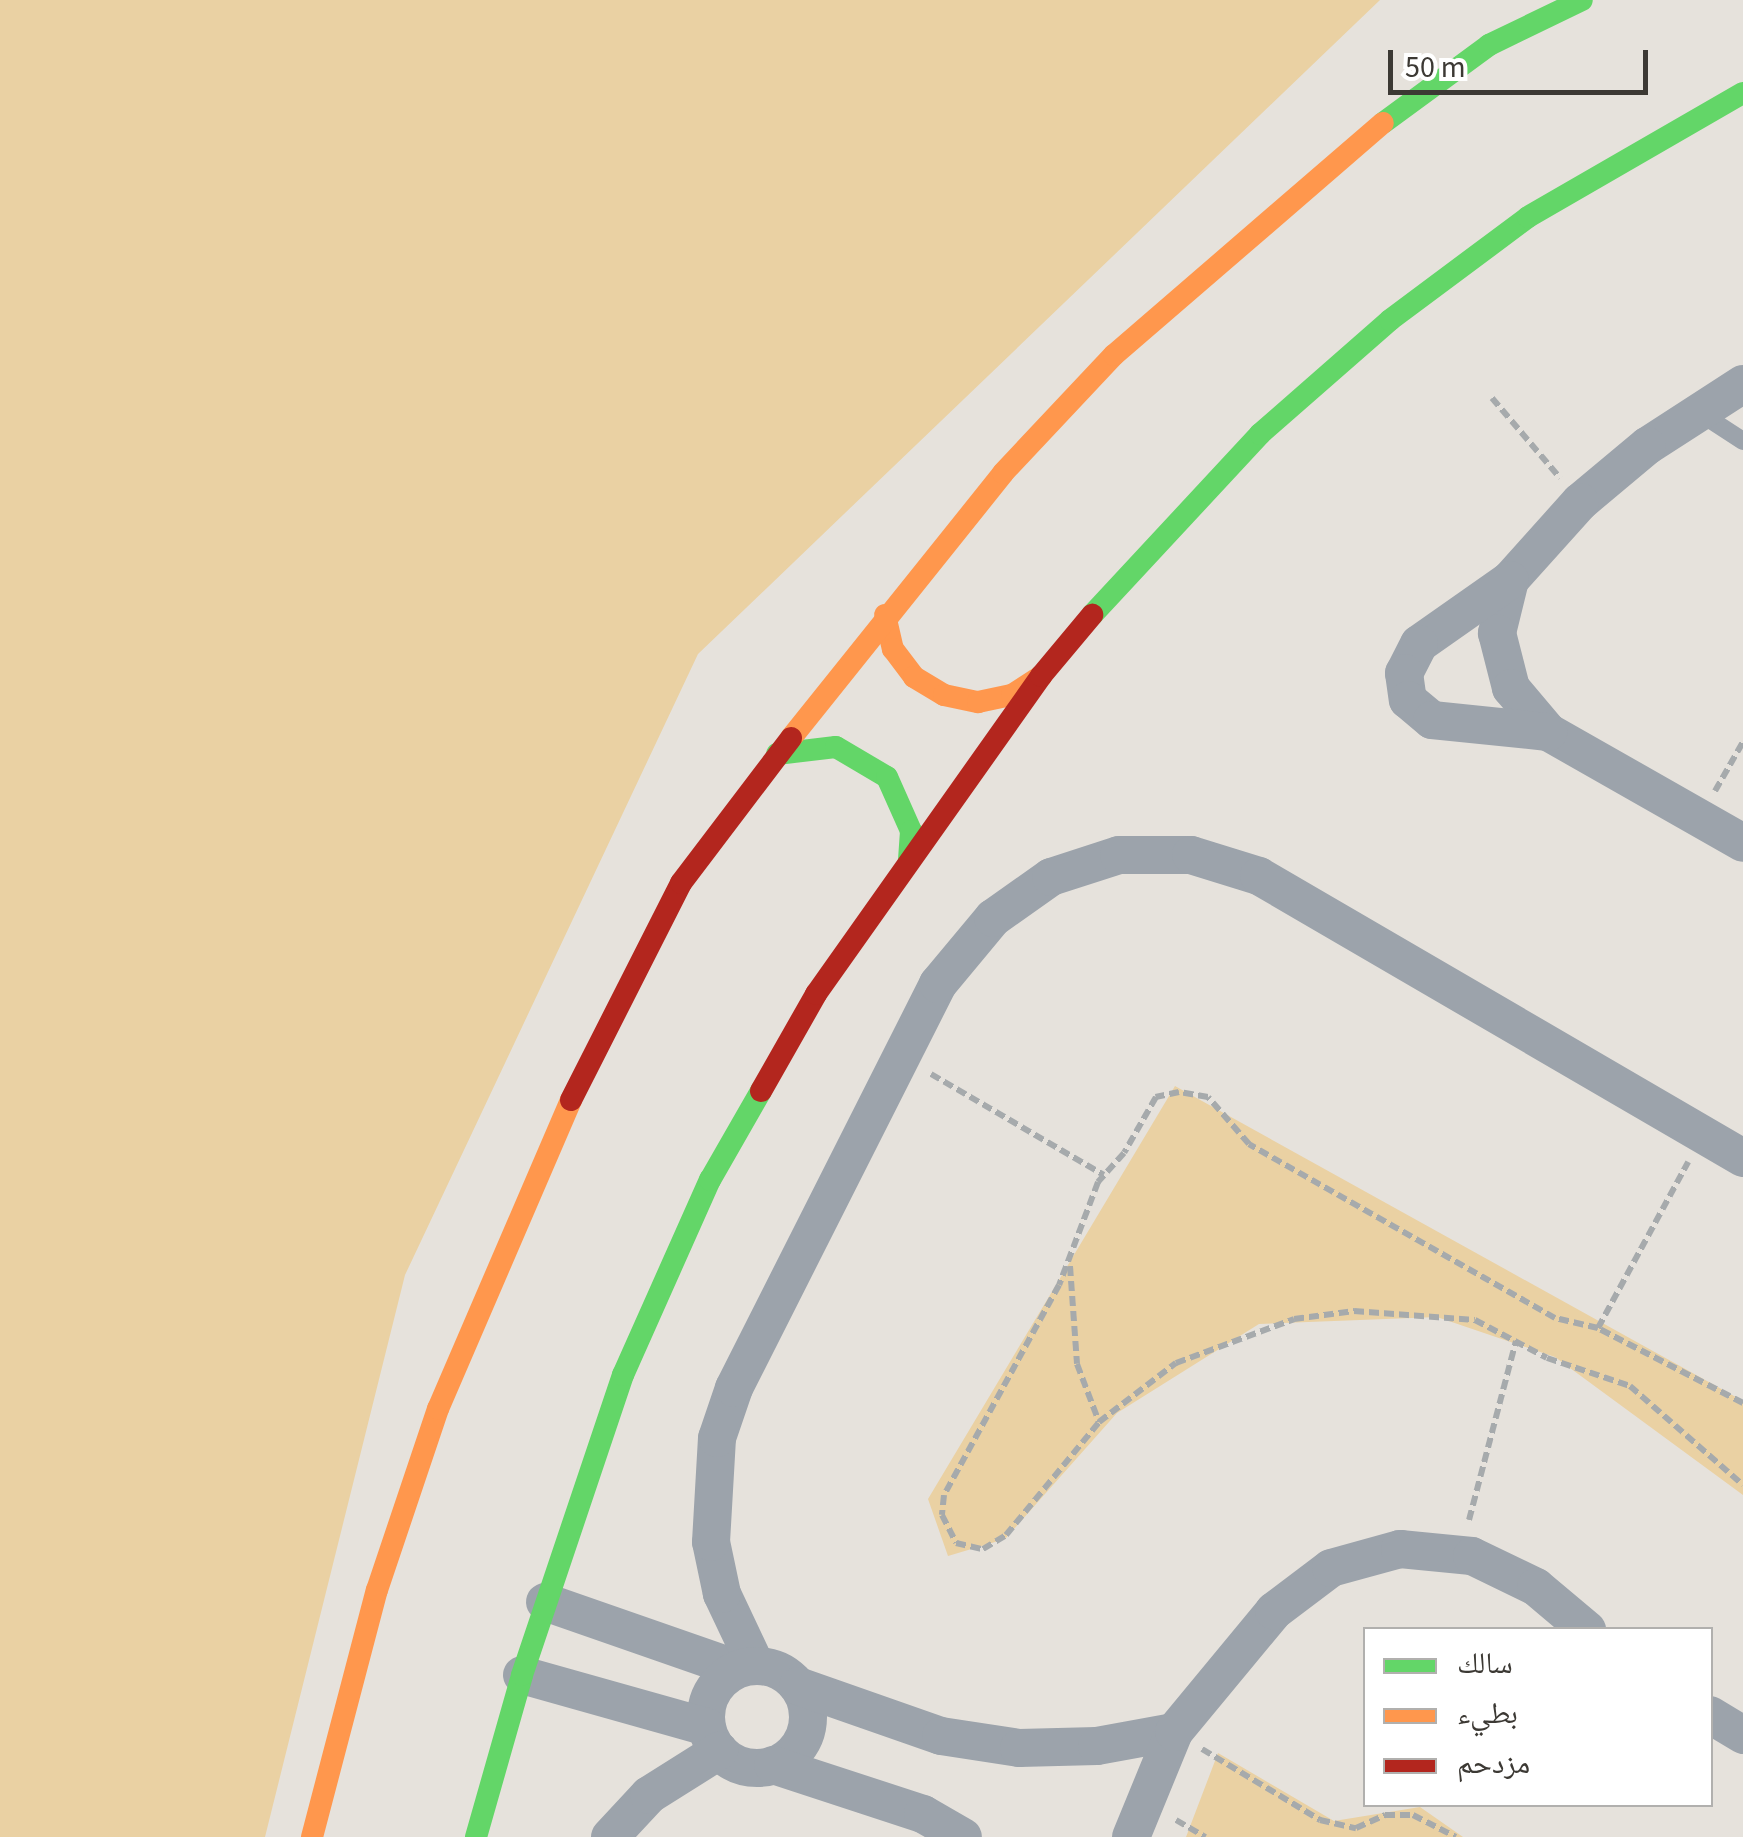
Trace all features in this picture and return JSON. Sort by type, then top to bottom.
[{"type":"street","points":[[1489,45],[1529,0]]},
{"type":"street","points":[[312,1837],[383,1572],[438,1409],[589,1059],[681,882],[885,615],[1003,473],[1128,343],[1330,164],[1489,45],[1582,0]]},
{"type":"street","points":[[476,1837],[545,1602],[623,1375],[710,1180],[816,994],[1041,676],[1140,558],[1260,434],[1390,320],[1528,218],[1674,127],[1743,93]]},
{"type":"street","points":[[1548,732],[1432,720],[1408,700],[1404,673],[1420,644],[1510,580],[1580,502],[1743,384]]},
{"type":"street","points":[[1510,580],[1497,634],[1511,688],[1548,732],[1743,843]]},
{"type":"street","points":[[885,615],[893,649],[914,677],[944,695],[978,702],[1012,695],[1041,676]]},
{"type":"street","points":[[778,754],[806,746],[836,748],[888,776],[911,831],[908,861]]},
{"type":"street","points":[[747,1668],[722,1594],[711,1542],[717,1438],[734,1388],[938,984],[993,918],[1051,877],[1119,855],[1190,855],[1258,876],[1743,1158]]},
{"type":"street","points":[[1130,1837],[1174,1732],[1274,1611],[1331,1568],[1400,1549],[1472,1556],[1536,1587],[1583,1627]]},
{"type":"street","points":[[545,1602],[747,1668],[772,1668],[798,1686],[941,1736],[1019,1748],[1096,1746],[1174,1732]]},
{"type":"street","points":[[713,1739],[712,1692],[747,1668]]},
{"type":"street","points":[[522,1675],[713,1739],[744,1766],[773,1765],[924,1814],[964,1837]]},
{"type":"street","points":[[773,1765],[802,1740],[807,1722],[798,1686]]},
{"type":"street","points":[[1713,1716],[1743,1735]]},
{"type":"street","points":[[610,1837],[649,1795],[713,1739]]},
{"type":"lane","points":[[1716,406],[1743,440]]},
{"type":"path","points":[[1492,398],[1580,502]]},
{"type":"path","points":[[1700,818],[1743,742]]},
{"type":"path","points":[[899,1056],[1104,1175]]},
{"type":"path","points":[[1743,1403],[1598,1328],[1555,1318],[1249,1144],[1208,1097],[1156,1096],[1104,1175],[1070,1260],[944,1495],[942,1515],[956,1543],[984,1549],[1006,1535],[1099,1422],[1176,1363],[1294,1319],[1398,1312],[1475,1320],[1516,1341],[1630,1386],[1743,1485]]},
{"type":"path","points":[[1598,1328],[1703,1134]]},
{"type":"path","points":[[1070,1260],[1077,1364],[1099,1422]]},
{"type":"path","points":[[1472,1556],[1471,1494],[1516,1341]]},
{"type":"path","points":[[1174,1732],[1320,1820],[1356,1828],[1384,1815],[1413,1815],[1456,1837]]},
{"type":"shaded area","points":[[0,0],[1380,0],[698,654],[405,1275],[265,1837],[0,1837]]},
{"type":"shaded area","points":[[1175,1086],[1743,1401],[1743,1495],[1555,1357],[1437,1317],[1259,1324],[1117,1413],[1005,1539],[948,1556],[928,1499]]},
{"type":"shaded area","points":[[1218,1753],[1334,1821],[1420,1807],[1463,1837],[1186,1837]]},
{"type":"traffic: fast","points":[[1383,123],[1489,45],[1582,0]]},
{"type":"traffic: fast","points":[[1092,615],[1260,434],[1390,320],[1528,217],[1743,93]]},
{"type":"traffic: fast","points":[[777,754],[836,747],[887,777],[911,831],[909,861]]},
{"type":"traffic: fast","points":[[476,1837],[522,1675],[623,1375],[710,1180],[761,1091]]},
{"type":"traffic: slow","points":[[791,738],[1003,473],[1114,355],[1383,123]]},
{"type":"traffic: slow","points":[[885,615],[893,649],[914,677],[944,695],[978,702],[1012,695],[1041,676]]},
{"type":"traffic: slow","points":[[312,1837],[377,1590],[438,1409],[571,1100]]},
{"type":"traffic: jam","points":[[761,1091],[816,994],[1041,676],[1092,615]]},
{"type":"traffic: jam","points":[[571,1100],[681,883],[791,738]]}]
